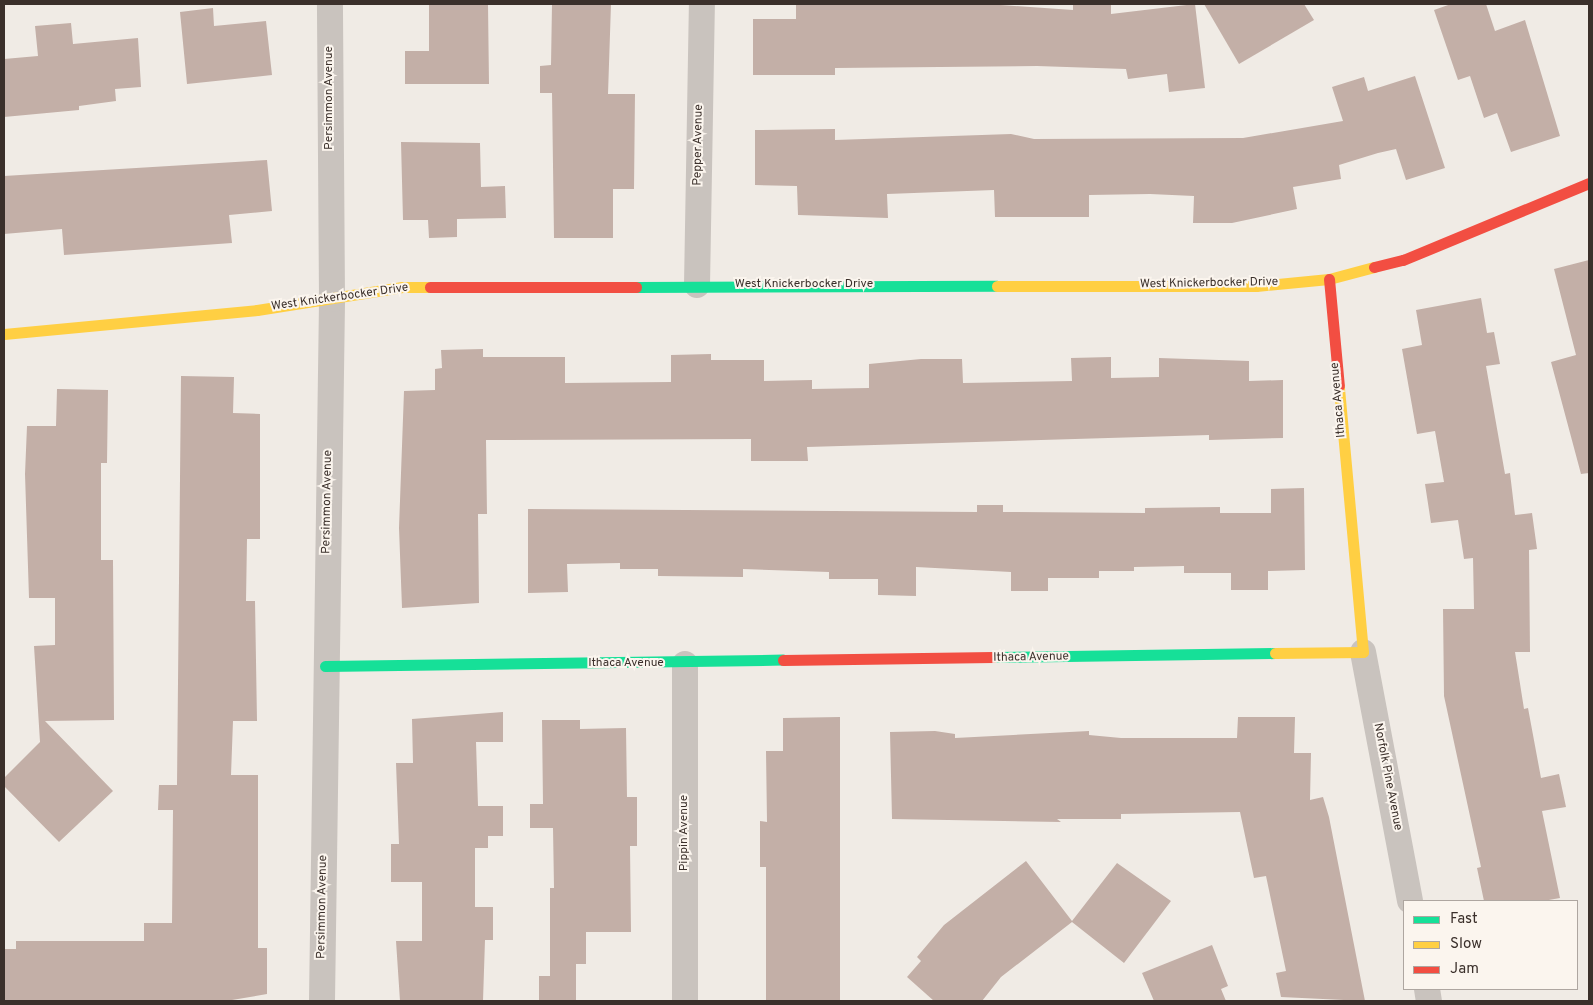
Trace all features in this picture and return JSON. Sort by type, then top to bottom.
[{"type":"street","name":"Persimmon Avenue","points":[[322,1001],[325,666],[332,299],[330,4]]},
{"type":"street","name":"Pepper Avenue","points":[[697,285],[702,4]]},
{"type":"street","name":"West Knickerbocker Drive","points":[[4,334],[257,310],[402,287],[697,285],[1256,286],[1329,279],[1403,260],[1589,184]]},
{"type":"street","name":"Ithaca Avenue","points":[[325,666],[685,664],[1363,652],[1329,279]]},
{"type":"street","name":"Norfolk Pine Avenue","points":[[1363,652],[1410,900]]},
{"type":"street","name":"Pippin Avenue","points":[[685,664],[685,1001]]},
{"type":"building","points":[[429,4],[488,4],[489,84],[405,84],[405,51],[429,51]]},
{"type":"building","points":[[552,4],[611,4],[608,94],[635,94],[634,189],[613,189],[613,238],[554,238],[552,93],[540,93],[540,66],[551,65]]},
{"type":"building","points":[[796,4],[987,4],[1073,10],[1073,4],[1111,4],[1111,14],[1195,4],[1205,88],[1169,92],[1167,74],[1128,79],[1126,69],[1037,66],[835,68],[835,75],[753,75],[753,19],[796,19]]},
{"type":"building","points":[[1204,4],[1304,4],[1314,20],[1239,64]]},
{"type":"building","points":[[1451,4],[1486,4],[1495,31],[1525,20],[1560,136],[1511,152],[1497,113],[1484,118],[1470,76],[1458,80],[1434,10]]},
{"type":"building","points":[[213,8],[214,26],[266,21],[272,75],[187,84],[180,12]]},
{"type":"building","points":[[71,23],[73,44],[138,38],[141,87],[115,89],[116,101],[79,106],[79,110],[4,117],[4,59],[38,56],[35,26]]},
{"type":"building","points":[[1415,76],[1445,168],[1406,180],[1396,149],[1378,153],[1339,165],[1341,179],[1293,187],[1297,209],[1232,223],[1193,223],[1194,196],[1150,194],[1089,195],[1089,217],[995,217],[994,190],[887,194],[888,218],[798,215],[797,186],[755,185],[755,130],[835,129],[835,140],[1011,134],[1034,139],[1243,138],[1343,121],[1332,87],[1364,77],[1368,91]]},
{"type":"building","points":[[401,142],[480,143],[481,187],[505,186],[506,218],[457,219],[457,237],[429,238],[428,220],[403,220]]},
{"type":"building","points":[[267,160],[272,211],[229,215],[232,243],[64,255],[62,229],[4,234],[4,176]]},
{"type":"building","points":[[1589,260],[1589,473],[1581,474],[1551,362],[1576,355],[1554,269]]},
{"type":"building","points":[[1481,298],[1487,333],[1494,332],[1500,364],[1486,366],[1505,474],[1510,473],[1515,515],[1532,513],[1537,549],[1529,550],[1530,652],[1515,652],[1524,709],[1528,708],[1541,778],[1559,774],[1566,807],[1542,811],[1560,898],[1549,900],[1484,900],[1477,868],[1481,867],[1444,696],[1443,609],[1474,609],[1473,558],[1464,559],[1458,520],[1431,523],[1425,484],[1444,482],[1435,431],[1417,434],[1402,349],[1422,345],[1416,310]]},
{"type":"building","points":[[483,349],[483,357],[565,357],[565,383],[671,382],[671,355],[711,354],[711,360],[764,360],[764,381],[812,380],[812,389],[869,388],[869,364],[921,359],[962,359],[963,383],[1072,381],[1071,358],[1111,357],[1111,378],[1159,377],[1159,358],[1249,361],[1249,381],[1283,380],[1283,438],[1209,440],[1209,435],[807,447],[808,461],[751,461],[751,439],[486,440],[487,514],[478,514],[479,603],[402,608],[399,528],[404,391],[435,390],[435,369],[442,368],[441,350]]},
{"type":"building","points":[[181,376],[234,377],[233,413],[260,414],[260,539],[247,539],[246,601],[255,601],[257,721],[233,721],[231,775],[258,775],[258,948],[267,948],[267,994],[226,1001],[4,1001],[4,949],[16,949],[16,941],[144,941],[144,923],[172,923],[173,810],[158,810],[159,785],[177,785]]},
{"type":"building","points":[[57,389],[108,390],[107,463],[101,463],[101,560],[113,560],[114,720],[45,721],[113,791],[59,842],[4,786],[4,778],[40,742],[34,646],[55,645],[55,598],[29,598],[25,474],[27,426],[56,426]]},
{"type":"building","points":[[1304,488],[1305,570],[1268,571],[1268,590],[1231,590],[1231,573],[1184,573],[1184,566],[1134,567],[1134,571],[1099,571],[1099,578],[1048,578],[1048,591],[1011,591],[1011,572],[916,567],[916,596],[878,595],[878,579],[829,579],[829,572],[743,569],[743,577],[658,576],[658,569],[620,569],[620,563],[567,564],[568,592],[528,593],[528,509],[977,512],[977,505],[1003,505],[1003,512],[1145,513],[1145,508],[1220,507],[1220,513],[1271,513],[1271,489]]},
{"type":"building","points":[[503,712],[503,742],[476,742],[478,806],[503,806],[503,836],[488,836],[488,848],[475,848],[475,907],[493,907],[493,940],[485,940],[483,1001],[400,1001],[396,941],[422,941],[422,882],[391,882],[391,844],[399,844],[396,763],[413,763],[412,719]]},
{"type":"building","points":[[840,717],[840,1001],[766,1001],[766,867],[760,867],[760,821],[767,822],[766,751],[783,751],[783,718]]},
{"type":"building","points":[[1238,717],[1295,717],[1294,753],[1311,753],[1310,800],[1323,797],[1329,817],[1365,1001],[1281,997],[1276,973],[1286,971],[1266,876],[1254,878],[1240,812],[1121,814],[1121,819],[1057,819],[1061,822],[892,819],[890,732],[935,731],[955,734],[955,738],[1089,731],[1089,735],[1121,738],[1237,738]]},
{"type":"building","points":[[542,720],[580,720],[580,729],[626,728],[627,797],[637,797],[637,846],[630,846],[631,932],[586,932],[586,964],[576,964],[576,1001],[539,1001],[539,976],[550,976],[550,888],[554,888],[553,828],[530,828],[530,804],[543,804]]},
{"type":"building","points":[[1026,861],[1072,921],[1117,863],[1171,901],[1124,963],[1072,922],[1001,977],[982,1001],[934,1001],[907,977],[921,961],[917,957],[944,925]]},
{"type":"building","points":[[1212,945],[1228,986],[1221,989],[1226,1001],[1154,1001],[1142,973]]},
{"type":"traffic: fast","points":[[636,287],[997,286]]},
{"type":"traffic: fast","points":[[993,657],[1275,653]]},
{"type":"traffic: fast","points":[[325,666],[783,660]]},
{"type":"traffic: slow","points":[[997,286],[1256,286],[1329,279],[1374,267]]},
{"type":"traffic: slow","points":[[4,334],[257,310],[402,287],[430,287]]},
{"type":"traffic: slow","points":[[1275,653],[1363,652],[1339,386]]},
{"type":"traffic: jam","points":[[1374,267],[1403,260],[1589,183]]},
{"type":"traffic: jam","points":[[1329,279],[1339,386]]},
{"type":"traffic: jam","points":[[430,287],[636,287]]},
{"type":"traffic: jam","points":[[783,660],[993,657]]}]
